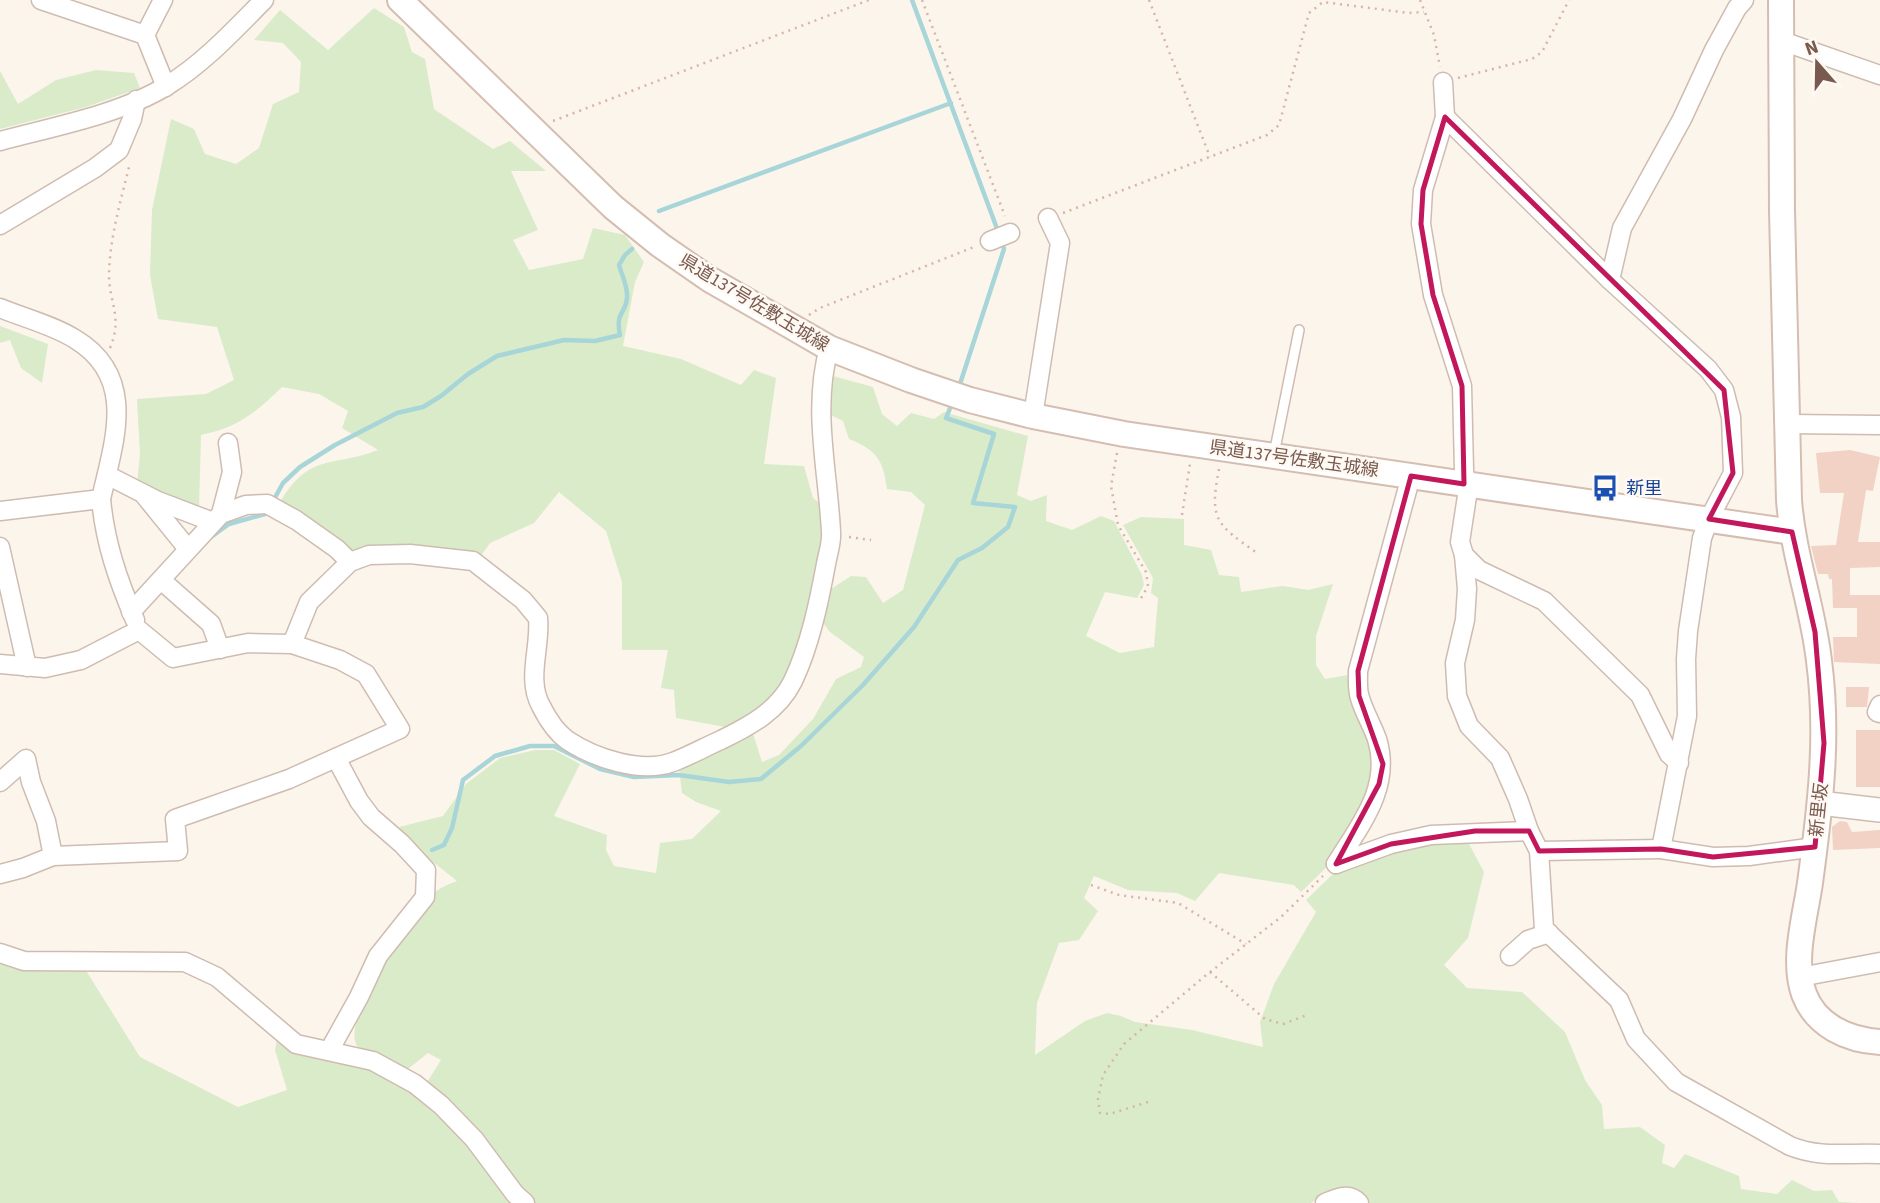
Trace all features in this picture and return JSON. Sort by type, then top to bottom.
[{"type":"main road","name":"県道137号佐敷玉城線","points":[[400,0],[613,207],[660,246],[709,279],[829,348],[956,395],[1033,416],[1120,433],[1792,532]]},
{"type":"main road","points":[[1782,0],[1782,211],[1792,532]]},
{"type":"main road","name":"新里坂","points":[[1792,532],[1819,659],[1824,743],[1815,847],[1799,958],[1800,977],[1810,1006],[1824,1022],[1843,1035],[1880,1042]]},
{"type":"street","points":[[41,0],[145,35]]},
{"type":"street","points":[[163,0],[145,35],[166,87]]},
{"type":"street","points":[[0,141],[108,111],[166,87],[197,65],[264,0]]},
{"type":"street","points":[[1610,280],[1622,228],[1682,119],[1714,50],[1744,0]]},
{"type":"street","points":[[1782,41],[1880,75]]},
{"type":"street","points":[[1443,82],[1445,117],[1423,190],[1421,224],[1433,295],[1462,386],[1467,502],[1460,542],[1467,589],[1465,620],[1455,663],[1457,696],[1469,726],[1500,758],[1539,851],[1544,929],[1614,994],[1636,1039],[1676,1082],[1790,1146],[1810,1154],[1880,1154]]},
{"type":"street","points":[[0,225],[119,150],[132,119],[136,100]]},
{"type":"street","points":[[1445,117],[1610,280],[1691,353],[1724,390],[1731,416],[1732,472],[1709,519],[1703,538],[1688,631],[1687,716],[1661,849]]},
{"type":"street","points":[[1033,416],[1060,243],[1048,218]]},
{"type":"street","points":[[990,241],[1010,233]]},
{"type":"street","points":[[0,308],[73,337],[89,348],[104,365],[117,396],[117,425],[101,499],[109,554],[139,630],[173,658],[248,643],[292,644],[340,660],[366,674],[400,729],[289,779],[175,818],[178,851],[53,856],[23,869],[0,874]]},
{"type":"street","points":[[292,644],[309,602],[350,562],[369,555],[410,554],[472,561],[523,600],[538,618],[535,691],[540,705],[567,740],[594,754],[647,766],[671,763],[755,724],[779,702],[792,682],[820,596],[831,536],[821,414],[822,381],[829,348]]},
{"type":"street","points":[[1787,424],[1880,425]]},
{"type":"street","points":[[217,518],[232,472],[228,443]]},
{"type":"street","points":[[107,475],[143,493],[217,518]]},
{"type":"street","points":[[1336,864],[1371,807],[1383,764],[1377,739],[1359,696],[1358,671],[1411,476]]},
{"type":"street","points":[[143,493],[188,549]]},
{"type":"street","points":[[0,511],[101,499]]},
{"type":"street","points":[[131,611],[166,584],[188,549],[217,518],[246,505],[273,508],[337,549],[350,562]]},
{"type":"street","points":[[0,547],[27,667]]},
{"type":"street","points":[[1464,555],[1479,570],[1544,601],[1640,695],[1670,754],[1679,764]]},
{"type":"street","points":[[166,584],[211,624],[220,649]]},
{"type":"street","points":[[0,664],[45,668],[81,660],[139,630]]},
{"type":"street","points":[[1880,705],[1877,712],[1880,713]]},
{"type":"street","points":[[329,1051],[359,997],[377,956],[425,897],[426,870],[371,817],[359,801],[336,758]]},
{"type":"street","points":[[0,782],[26,760],[31,782],[46,821],[53,856]]},
{"type":"street","points":[[1820,803],[1880,810]]},
{"type":"street","points":[[1336,864],[1391,844],[1431,835],[1529,831]]},
{"type":"street","points":[[1539,851],[1661,849],[1713,858],[1815,847]]},
{"type":"street","points":[[1510,956],[1528,940],[1549,933]]},
{"type":"street","points":[[0,953],[24,961],[185,962],[217,977],[296,1044],[373,1061],[415,1084],[441,1105],[474,1139],[515,1194],[525,1203]]},
{"type":"street","points":[[1800,977],[1880,962]]},
{"type":"street","points":[[1325,1203],[1341,1196],[1355,1198],[1359,1203]]},
{"type":"lane","points":[[1274,456],[1299,330]]},
{"type":"path","points":[[540,137],[553,121],[869,0]]},
{"type":"path","points":[[922,0],[1010,233]]},
{"type":"path","points":[[1149,0],[1210,157]]},
{"type":"path","points":[[1420,0],[1434,35],[1443,82],[1532,60],[1542,52],[1569,0]]},
{"type":"path","points":[[1048,218],[1268,135],[1279,125],[1309,13],[1323,2],[1409,13],[1424,12]]},
{"type":"path","points":[[104,365],[117,334],[109,276],[116,212],[131,160],[121,145]]},
{"type":"path","points":[[800,331],[805,319],[820,308],[990,241]]},
{"type":"path","points":[[1120,433],[1111,486],[1118,526],[1146,572],[1148,586],[1139,602]]},
{"type":"path","points":[[1182,515],[1193,444]]},
{"type":"path","points":[[1223,448],[1213,498],[1217,515],[1227,532],[1257,553]]},
{"type":"path","points":[[831,536],[871,540]]},
{"type":"path","points":[[1148,1102],[1110,1114],[1100,1113],[1098,1099],[1103,1075],[1124,1044],[1281,917],[1336,864]]},
{"type":"path","points":[[1091,885],[1119,895],[1178,902],[1246,944]]},
{"type":"path","points":[[1210,972],[1265,1019],[1283,1024],[1307,1015]]},
{"type":"highlighted area","points":[[1445,117],[1724,390],[1733,473],[1709,519],[1792,532],[1815,632],[1824,743],[1815,847],[1713,857],[1661,849],[1539,851],[1529,831],[1475,831],[1391,844],[1336,864],[1379,784],[1383,764],[1359,696],[1358,671],[1411,476],[1464,484],[1462,386],[1433,295],[1421,224],[1423,190]]},
{"type":"green space","points":[[374,8],[404,27],[412,52],[425,59],[434,109],[493,149],[510,141],[546,171],[511,171],[538,230],[513,240],[529,270],[583,259],[593,228],[625,235],[644,262],[635,282],[623,346],[681,359],[741,385],[754,370],[776,378],[764,464],[804,466],[813,498],[821,504],[824,537],[814,598],[785,678],[772,700],[731,728],[676,718],[674,690],[661,688],[668,650],[622,650],[622,582],[606,531],[559,492],[534,523],[490,543],[480,557],[469,553],[372,546],[350,553],[280,502],[291,486],[313,468],[378,450],[342,428],[348,411],[319,394],[282,387],[246,418],[226,428],[201,435],[199,509],[137,484],[140,454],[137,399],[206,394],[234,380],[217,327],[158,319],[150,275],[152,210],[171,119],[194,129],[205,154],[236,164],[259,148],[273,104],[299,92],[301,62],[283,43],[254,40],[280,10],[328,50]]},
{"type":"green space","points":[[96,70],[134,73],[140,88],[86,107],[0,129],[0,71],[18,104],[56,80]]},
{"type":"green space","points":[[0,326],[48,344],[42,383],[21,368],[10,340],[0,343]]},
{"type":"green space","points":[[833,376],[873,387],[882,414],[897,426],[911,413],[934,419],[944,412],[1028,436],[1017,495],[1031,501],[1047,495],[1046,521],[1072,530],[1101,516],[1114,521],[1142,575],[1144,585],[1137,598],[1105,592],[1086,636],[1120,653],[1154,647],[1158,598],[1151,593],[1153,578],[1123,525],[1141,517],[1184,519],[1184,545],[1211,550],[1219,575],[1239,577],[1241,592],[1283,586],[1308,590],[1333,584],[1316,636],[1316,665],[1325,679],[1348,675],[1351,699],[1377,760],[1373,788],[1332,862],[1301,892],[1294,885],[1219,873],[1195,901],[1177,893],[1128,890],[1094,876],[1084,898],[1098,911],[1079,940],[1059,943],[1037,1003],[1035,1055],[1085,1021],[1107,1013],[1135,1022],[1192,1030],[1263,1047],[1260,1022],[1274,984],[1316,912],[1306,900],[1339,868],[1400,847],[1467,840],[1484,872],[1468,938],[1444,965],[1467,988],[1522,992],[1565,1032],[1585,1080],[1602,1105],[1604,1129],[1640,1127],[1665,1145],[1662,1163],[1674,1168],[1685,1154],[1739,1176],[1741,1189],[1777,1194],[1792,1180],[1814,1191],[1832,1190],[1839,1202],[1859,1203],[1368,1203],[1357,1192],[1322,1196],[1311,1203],[534,1203],[426,1084],[441,1060],[428,1053],[408,1069],[364,1052],[356,1044],[355,1030],[360,1012],[369,990],[396,944],[433,894],[457,881],[391,829],[443,816],[466,784],[500,758],[535,750],[554,750],[580,764],[554,816],[607,835],[606,850],[614,866],[656,873],[660,843],[692,839],[721,811],[696,802],[682,793],[679,769],[753,733],[762,762],[779,755],[813,719],[836,679],[861,667],[864,657],[830,632],[820,619],[828,591],[851,576],[866,577],[883,603],[903,590],[925,505],[911,492],[887,489],[877,457],[866,447],[849,439],[843,421],[829,414],[829,383]]},
{"type":"green space","points":[[0,959],[85,969],[140,1057],[238,1107],[287,1090],[275,1050],[277,1040],[344,1058],[390,1077],[411,1090],[450,1124],[516,1203],[0,1203]]},
{"type":"building","points":[[1850,450],[1880,457],[1873,491],[1866,490],[1858,542],[1880,542],[1880,567],[1850,568],[1850,595],[1880,595],[1880,664],[1834,662],[1833,637],[1857,637],[1857,608],[1833,608],[1832,579],[1829,579],[1828,574],[1818,574],[1811,546],[1836,545],[1844,493],[1820,493],[1816,453]]},
{"type":"building","points":[[1846,687],[1869,687],[1867,707],[1846,707]]},
{"type":"building","points":[[1856,730],[1880,730],[1880,787],[1856,787]]},
{"type":"building","points":[[1840,821],[1847,822],[1852,832],[1880,830],[1880,848],[1833,850],[1832,827]]},
{"type":"waterway","points":[[912,0],[999,234]]},
{"type":"waterway","points":[[659,211],[951,103]]},
{"type":"waterway","points":[[959,387],[1004,249],[1002,242]]},
{"type":"waterway","points":[[272,503],[283,483],[300,467],[335,445],[397,413],[423,407],[497,356],[564,340],[595,341],[620,335],[619,321],[627,294],[619,265],[632,249]]},
{"type":"waterway","points":[[432,850],[444,845],[452,828],[463,780],[495,756],[530,746],[554,746],[600,769],[634,777],[679,775],[729,782],[761,779],[801,746],[862,686],[914,627],[958,560],[982,548],[1008,527],[1015,507],[973,503],[994,434],[946,418],[953,401]]},
{"type":"waterway","points":[[211,537],[229,524],[265,514],[268,510]]},
{"type":"place","name":"新里","points":[[1605,488]]}]
